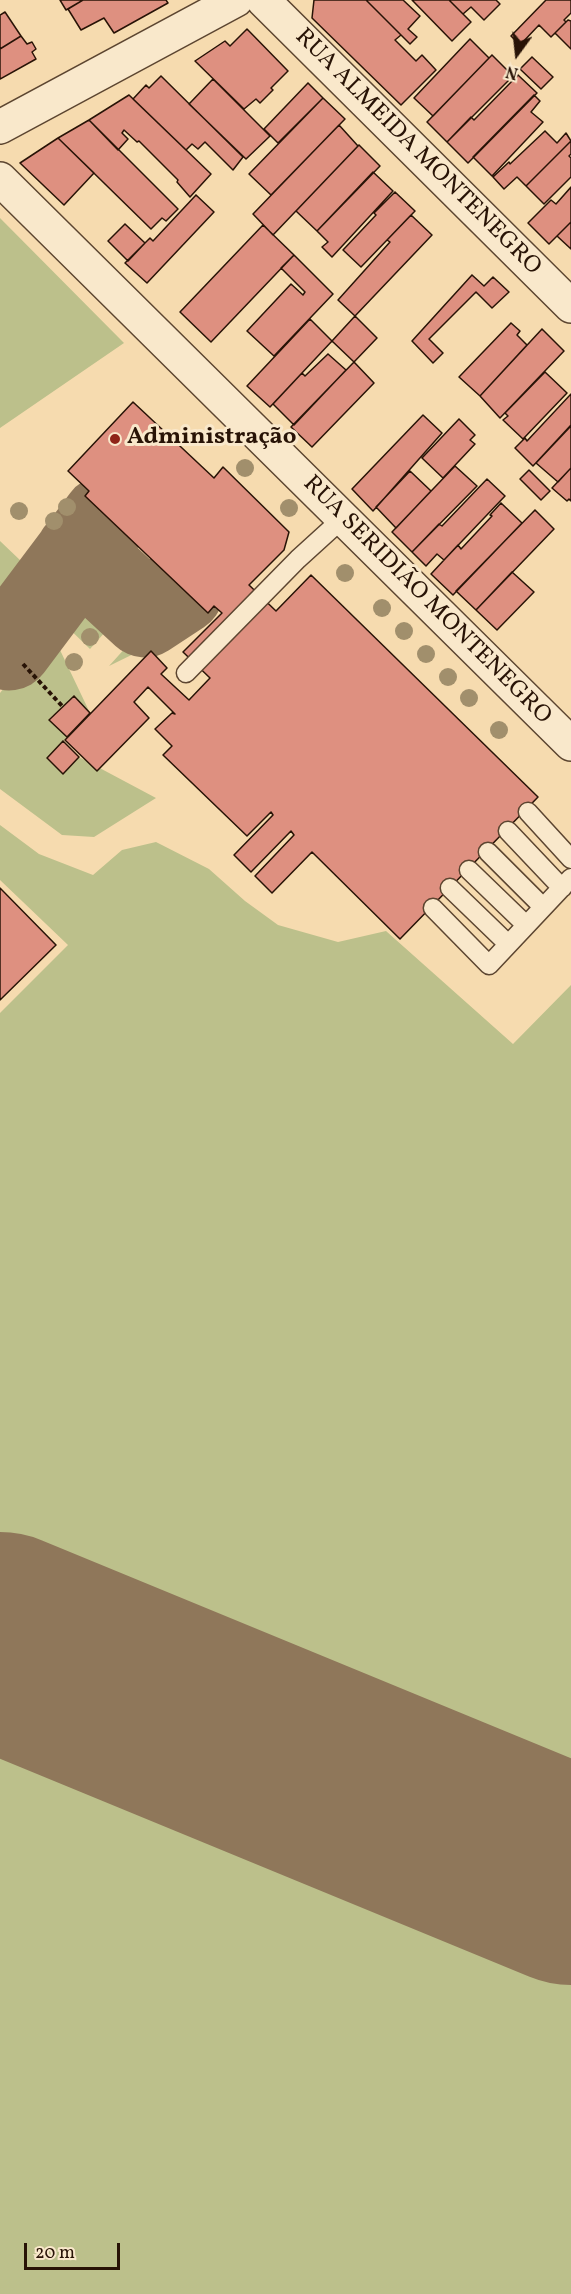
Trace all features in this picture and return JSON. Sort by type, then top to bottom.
[{"type":"street","points":[[0,128],[236,0]]},
{"type":"street","name":"RUA ALMEIDA MONTENEGRO","points":[[263,0],[571,306]]},
{"type":"street","name":"RUA SERIDIÃO MONTENEGRO","points":[[0,179],[571,744]]},
{"type":"lane","points":[[186,673],[298,559],[342,519]]},
{"type":"lane","points":[[528,812],[571,859]]},
{"type":"lane","points":[[433,908],[489,965],[566,883],[508,831]]},
{"type":"lane","points":[[488,852],[543,907]]},
{"type":"lane","points":[[469,870],[526,926]]},
{"type":"lane","points":[[450,888],[508,944]]},
{"type":"path","points":[[23,664],[63,707]]},
{"type":"green space","points":[[0,218],[124,343],[0,428]]},
{"type":"green space","points":[[0,541],[21,561],[32,552],[35,562],[34,579],[28,599],[12,621],[7,623],[0,617]]},
{"type":"green space","points":[[81,585],[90,587],[107,604],[111,614],[106,631],[90,649],[57,617]]},
{"type":"green space","points":[[50,629],[90,713],[74,696],[49,719],[67,737],[47,759],[63,774],[79,757],[156,798],[94,837],[62,835],[0,789],[0,693]]},
{"type":"green space","points":[[147,629],[156,631],[164,639],[109,666],[137,635]]},
{"type":"green space","points":[[0,825],[39,854],[93,875],[122,850],[156,842],[209,869],[245,901],[278,925],[338,942],[386,931],[513,1044],[571,985],[571,1827],[0,1595],[0,1013],[68,945],[0,880]]},
{"type":"green space","points":[[0,1685],[571,1919],[571,2294],[0,2294]]},
{"type":"building","points":[[60,0],[83,0],[66,10]]},
{"type":"building","points":[[83,0],[166,0],[168,3],[114,33],[104,18],[81,30],[68,9]]},
{"type":"building","points":[[314,0],[366,0],[401,35],[395,40],[416,61],[422,55],[436,70],[401,105],[312,18]]},
{"type":"building","points":[[366,0],[403,0],[420,16],[408,29],[417,37],[410,44]]},
{"type":"building","points":[[412,0],[449,0],[471,22],[452,41]]},
{"type":"building","points":[[449,0],[496,0],[500,4],[484,20],[471,7],[463,14]]},
{"type":"building","points":[[546,0],[571,0],[571,13],[564,20],[566,22],[551,37],[539,25],[520,45],[511,36]]},
{"type":"building","points":[[5,12],[21,36],[0,49],[0,15]]},
{"type":"building","points":[[568,20],[571,21],[571,49],[555,33]]},
{"type":"building","points":[[247,29],[288,71],[260,103],[256,99],[244,109],[195,61],[225,41],[230,46]]},
{"type":"building","points":[[21,36],[27,44],[32,42],[36,49],[32,52],[36,59],[0,79],[0,49]]},
{"type":"building","points":[[470,39],[489,58],[433,116],[414,98]]},
{"type":"building","points":[[492,55],[513,76],[447,142],[427,122]]},
{"type":"building","points":[[532,57],[553,77],[541,89],[520,69]]},
{"type":"building","points":[[518,75],[537,93],[468,163],[447,142],[471,117],[474,120]]},
{"type":"building","points":[[161,76],[243,157],[233,170],[205,142],[198,149],[192,144],[186,150],[133,99],[146,85],[149,88]]},
{"type":"building","points":[[213,79],[270,136],[246,159],[189,104]]},
{"type":"building","points":[[308,83],[323,98],[278,143],[264,129]]},
{"type":"building","points":[[129,95],[211,174],[190,197],[177,182],[178,180],[139,141],[137,142],[124,130],[122,133],[128,139],[118,150],[89,120]]},
{"type":"building","points":[[534,95],[540,101],[531,112],[543,122],[492,176],[473,157]]},
{"type":"building","points":[[323,98],[345,119],[271,195],[249,174]]},
{"type":"building","points":[[89,120],[178,209],[166,221],[162,218],[151,229],[58,138]]},
{"type":"building","points":[[339,125],[358,146],[273,235],[253,214]]},
{"type":"building","points":[[545,131],[557,143],[566,133],[571,141],[526,186],[517,177],[504,189],[493,177]]},
{"type":"building","points":[[58,138],[94,173],[64,205],[20,163]]},
{"type":"building","points":[[571,141],[569,156],[571,158],[571,177],[544,204],[526,186]]},
{"type":"building","points":[[359,145],[380,166],[317,231],[296,211]]},
{"type":"building","points":[[373,172],[393,191],[332,257],[322,247],[328,242],[317,231]]},
{"type":"building","points":[[571,187],[571,222],[549,244],[528,223],[551,200],[556,204]]},
{"type":"building","points":[[395,192],[415,211],[361,267],[343,250]]},
{"type":"building","points":[[196,195],[214,212],[147,283],[125,263],[150,238],[153,241]]},
{"type":"building","points":[[411,215],[432,235],[355,316],[338,300],[390,242],[387,240]]},
{"type":"building","points":[[571,222],[571,249],[557,236]]},
{"type":"building","points":[[125,224],[145,243],[128,261],[108,241]]},
{"type":"building","points":[[263,225],[294,255],[211,342],[180,312]]},
{"type":"building","points":[[294,255],[333,294],[274,356],[247,331],[291,284],[303,295],[305,292],[281,268]]},
{"type":"building","points":[[472,275],[484,286],[493,277],[509,292],[492,308],[476,292],[429,339],[443,353],[433,363],[412,341]]},
{"type":"building","points":[[355,316],[377,338],[354,362],[332,341]]},
{"type":"building","points":[[310,319],[332,341],[270,407],[247,386]]},
{"type":"building","points":[[511,323],[520,331],[517,335],[527,345],[480,396],[459,377]]},
{"type":"building","points":[[542,329],[564,351],[500,418],[480,396]]},
{"type":"building","points":[[328,354],[346,370],[294,425],[273,404],[302,373],[305,376]]},
{"type":"building","points":[[354,362],[374,383],[312,447],[291,427]]},
{"type":"building","points":[[545,372],[567,393],[523,439],[503,420],[508,416],[505,413]]},
{"type":"building","points":[[571,394],[571,425],[533,466],[515,448],[525,438],[527,441]]},
{"type":"building","points":[[133,402],[214,478],[223,467],[289,532],[284,550],[249,585],[276,611],[311,575],[538,797],[400,939],[312,852],[272,893],[255,876],[294,835],[291,831],[251,872],[234,855],[273,815],[271,812],[247,836],[163,755],[172,746],[155,729],[172,713],[175,714],[148,687],[134,702],[149,718],[97,771],[65,740],[151,651],[167,668],[161,674],[189,700],[210,678],[183,652],[222,613],[214,606],[208,613],[85,496],[89,491],[68,471]]},
{"type":"building","points":[[423,415],[442,433],[373,511],[352,489]]},
{"type":"building","points":[[459,419],[475,435],[470,440],[475,444],[443,478],[422,458]]},
{"type":"building","points":[[571,426],[571,468],[558,482],[536,463]]},
{"type":"building","points":[[455,466],[477,486],[412,552],[392,532]]},
{"type":"building","points":[[571,468],[571,501],[569,499],[567,501],[552,488]]},
{"type":"building","points":[[529,470],[550,491],[541,500],[520,479]]},
{"type":"building","points":[[410,471],[431,491],[396,528],[376,507]]},
{"type":"building","points":[[487,479],[505,496],[444,560],[437,554],[426,566],[412,552],[439,524],[442,526]]},
{"type":"building","points":[[501,503],[522,523],[453,595],[431,574],[458,545],[461,549]]},
{"type":"building","points":[[535,510],[554,529],[476,610],[456,591]]},
{"type":"building","points":[[512,572],[534,592],[497,630],[476,610]]},
{"type":"building","points":[[74,696],[90,713],[67,737],[49,720]]},
{"type":"building","points":[[63,741],[79,757],[63,774],[47,758]]},
{"type":"building","points":[[0,888],[56,945],[0,1000]]},
{"type":"taxiway","points":[[9,647],[105,519]]},
{"type":"taxiway","points":[[79,553],[145,614],[180,591]]},
{"type":"runway","points":[[0,1641],[571,1876]]},
{"type":"place","name":"Administração","points":[[115,439]]}]
